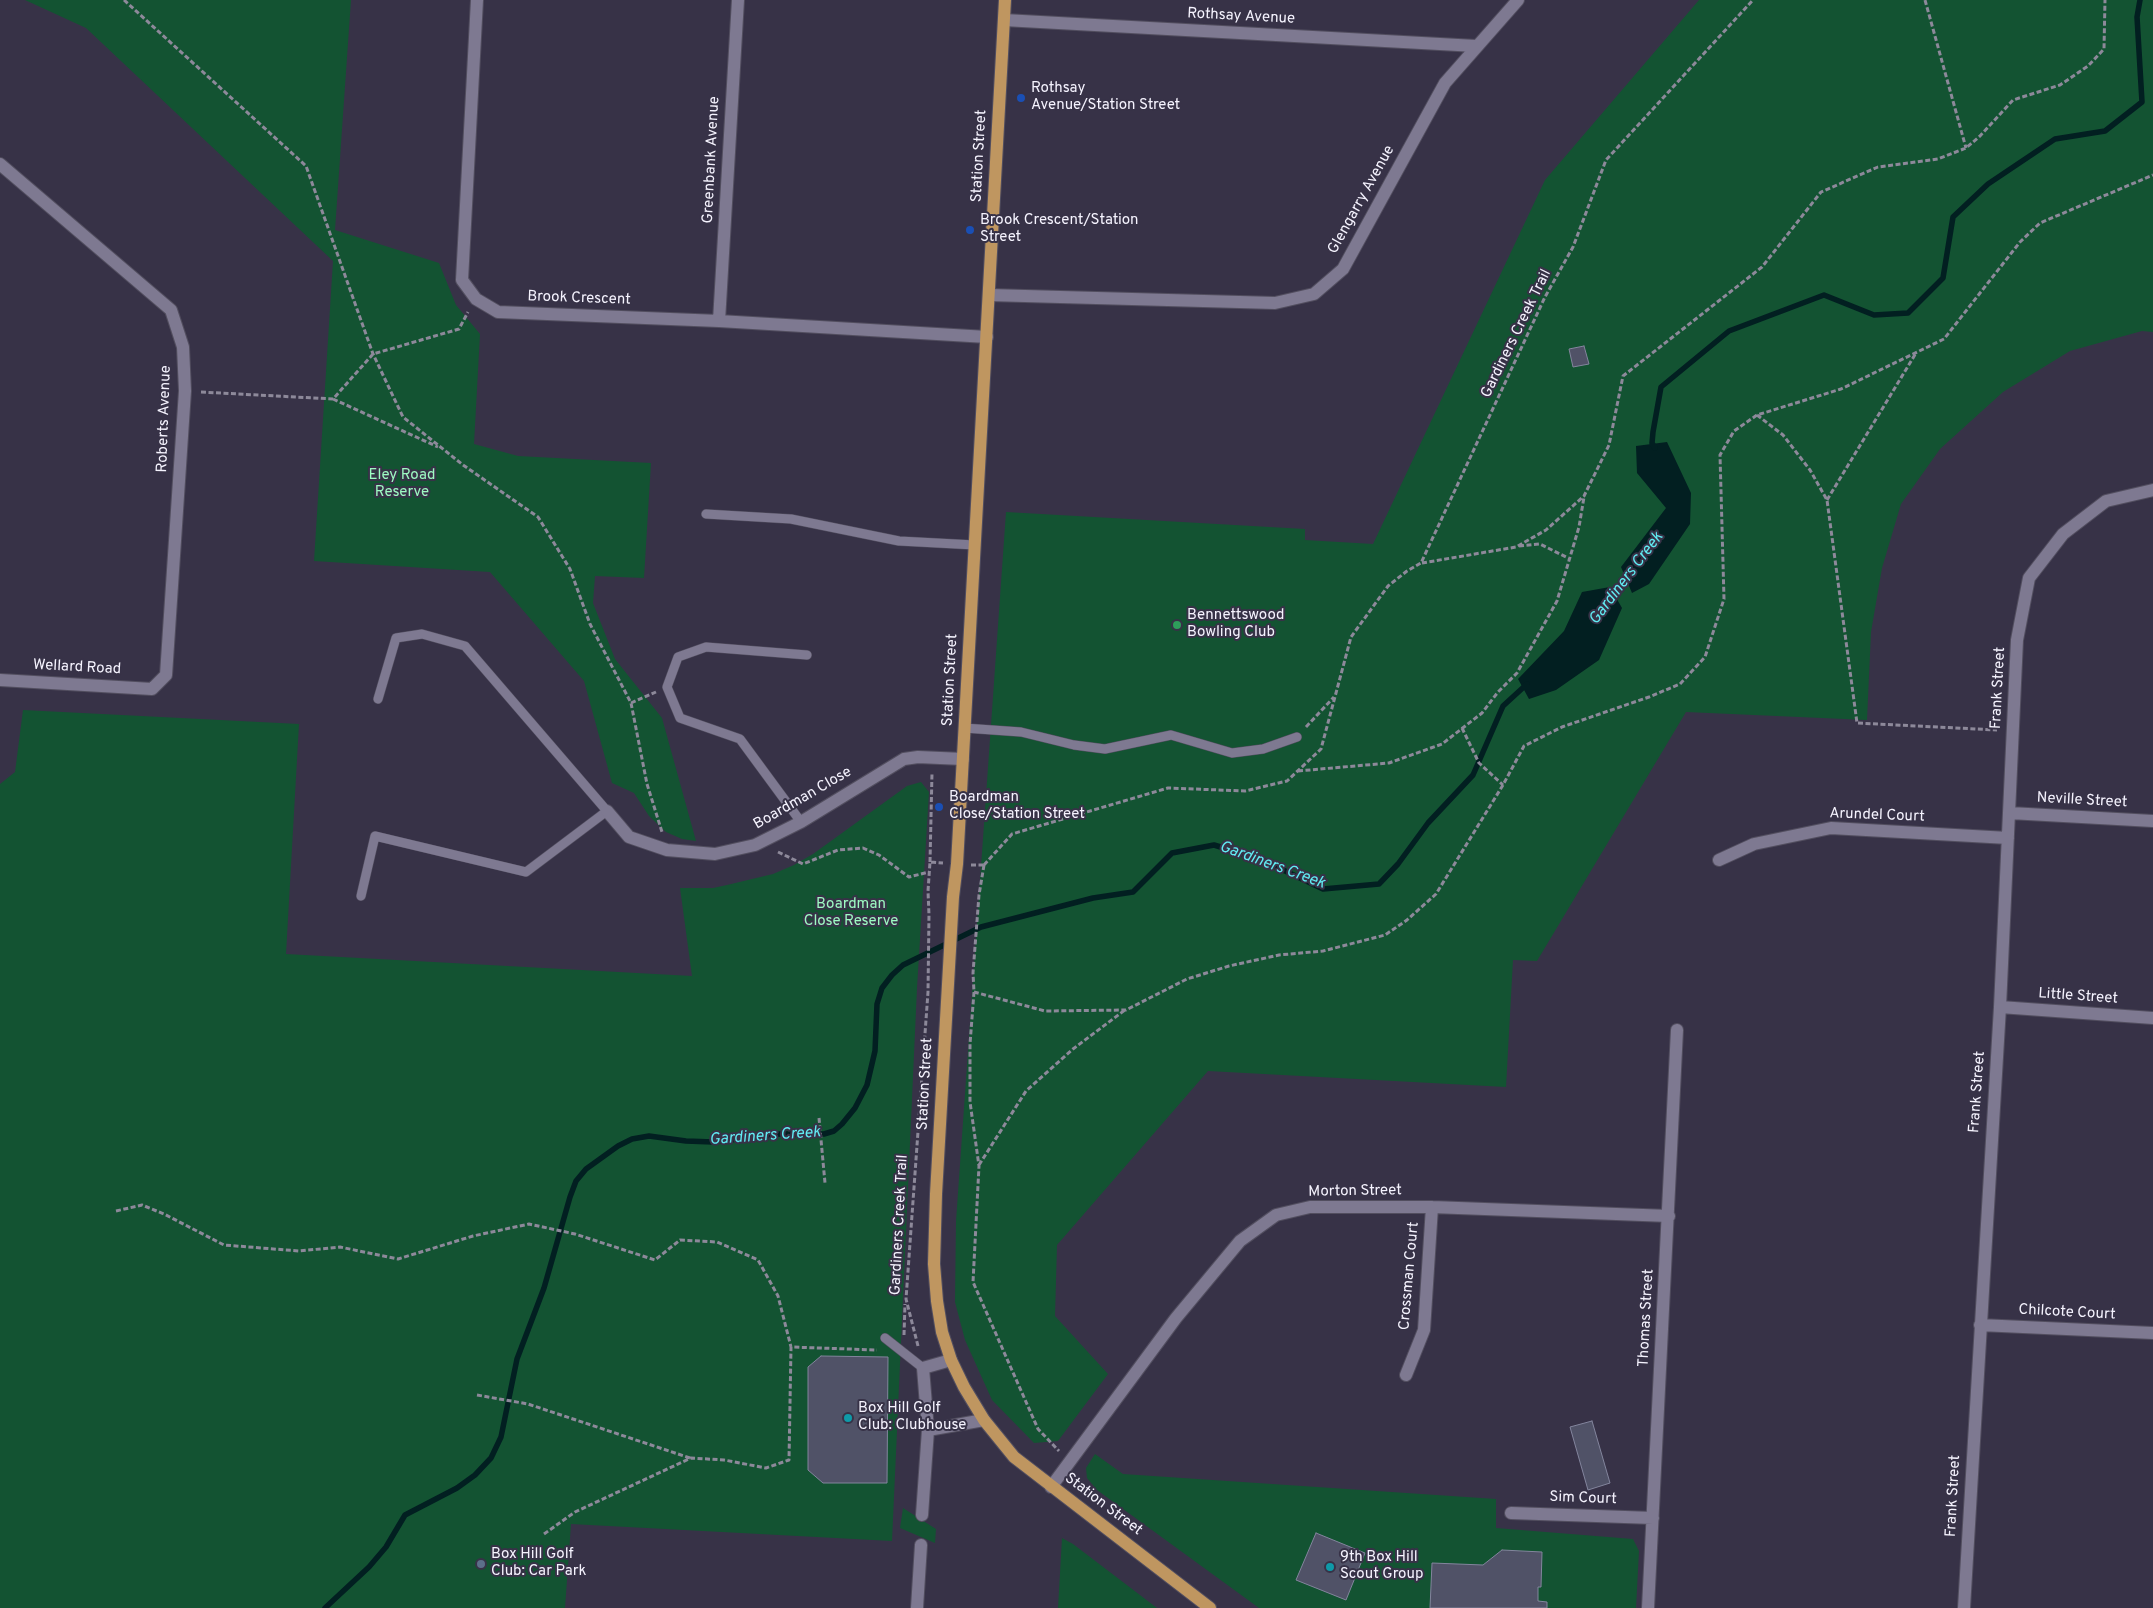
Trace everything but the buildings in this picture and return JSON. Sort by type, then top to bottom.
[{"type":"main road","name":"Station Street","points":[[1005,0],[963,759],[936,1194],[934,1264],[937,1300],[942,1332],[951,1360],[964,1387],[984,1420],[1014,1457],[1210,1608]]},
{"type":"street","name":"Brook Crescent","points":[[477,0],[462,280],[476,299],[498,312],[719,321],[987,337]]},
{"type":"street","name":"Greenbank Avenue","points":[[719,321],[738,0]]},
{"type":"street","name":"Glengarry Avenue","points":[[989,295],[1275,303],[1314,294],[1343,269],[1445,83],[1518,0]]},
{"type":"street","name":"Rothsay Avenue","points":[[1004,20],[1476,46]]},
{"type":"street","name":"Roberts Avenue","points":[[0,164],[171,310],[183,347],[185,391],[166,676],[152,689]]},
{"type":"street","name":"Frank Street","points":[[1964,1608],[2000,1008],[2017,640],[2029,578],[2063,534],[2106,502],[2153,490]]},
{"type":"street","name":"Wellard Road","points":[[0,680],[152,689]]},
{"type":"street","name":"Boardman Close","points":[[608,811],[629,837],[667,850],[714,854],[755,845],[801,822],[904,759],[963,759]]},
{"type":"street","name":"Neville Street","points":[[2010,813],[2153,821]]},
{"type":"street","name":"Arundel Court","points":[[1719,860],[1754,844],[1831,828],[2008,838]]},
{"type":"street","name":"Little Street","points":[[2000,1008],[2153,1018]]},
{"type":"street","name":"Thomas Street","points":[[1648,1608],[1677,1030]]},
{"type":"street","name":"Morton Street","points":[[1051,1487],[1176,1318],[1240,1241],[1276,1215],[1310,1207],[1432,1207],[1669,1216]]},
{"type":"street","name":"Crossman Court","points":[[1406,1376],[1424,1330],[1432,1207]]},
{"type":"street","name":"Chilcote Court","points":[[1980,1325],[2153,1333]]},
{"type":"street","points":[[922,1515],[928,1430],[923,1368],[951,1360]]},
{"type":"street","points":[[928,1430],[984,1420]]},
{"type":"street","name":"Sim Court","points":[[1511,1513],[1653,1518]]},
{"type":"street","points":[[917,1608],[921,1545]]},
{"type":"lane","points":[[706,514],[791,519],[899,540],[975,545]]},
{"type":"lane","points":[[361,896],[375,836],[526,872],[608,811],[465,646],[422,634],[396,638],[378,699]]},
{"type":"lane","points":[[801,822],[740,739],[680,718],[667,687],[678,657],[706,647],[807,655]]},
{"type":"lane","points":[[964,728],[1021,732],[1074,745],[1105,749],[1171,735],[1232,753],[1263,749],[1297,737]]},
{"type":"lane","points":[[885,1338],[923,1368]]},
{"type":"path","points":[[124,0],[306,166],[373,354],[403,417],[443,449],[538,517],[570,569],[590,624],[631,703],[647,784],[667,850]]},
{"type":"path","name":"Gardiners Creek Trail","points":[[1422,563],[1545,297],[1573,247],[1606,160],[1753,0]]},
{"type":"path","points":[[1925,0],[1966,148]]},
{"type":"path","points":[[1298,771],[1389,763],[1442,744],[1482,713],[1516,673],[1557,601],[1579,528],[1584,496],[1609,445],[1623,376],[1762,267],[1821,192],[1878,167],[1938,159],[1966,148],[2014,100],[2060,85],[2088,66],[2104,49],[2105,0]]},
{"type":"path","points":[[979,1166],[1026,1091],[1073,1049],[1126,1010],[1195,976],[1278,955],[1323,951],[1385,935],[1407,920],[1436,894],[1503,785],[1524,746],[1562,727],[1649,697],[1680,684],[1705,656],[1724,599],[1720,454],[1734,430],[1757,415],[1841,389],[1944,339],[2020,242],[2040,223],[2153,175]]},
{"type":"path","points":[[333,399],[373,354],[459,329],[476,299]]},
{"type":"path","points":[[1827,500],[1916,353]]},
{"type":"path","points":[[185,391],[333,399],[443,449]]},
{"type":"path","points":[[1757,415],[1784,435],[1810,470],[1827,500],[1857,723],[2013,731]]},
{"type":"path","points":[[1516,546],[1546,530],[1584,496]]},
{"type":"path","points":[[1070,1462],[1038,1429],[973,1282],[979,1166],[970,1102],[970,1044],[979,895],[984,865],[1012,834],[1168,788],[1245,791],[1287,781],[1321,750],[1351,637],[1388,586],[1407,571],[1422,563],[1516,546],[1540,544],[1570,559]]},
{"type":"path","points":[[631,703],[667,687]]},
{"type":"path","points":[[1297,737],[1335,696]]},
{"type":"path","points":[[1462,728],[1479,763],[1503,785]]},
{"type":"path","points":[[930,862],[933,758]]},
{"type":"path","name":"Gardiners Creek Trail","points":[[755,845],[783,854],[803,864],[838,850],[863,848],[878,855],[910,877],[929,872],[927,900],[929,915],[928,989],[906,1299],[923,1368]]},
{"type":"path","points":[[974,992],[1045,1011],[1126,1010]]},
{"type":"path","points":[[819,1118],[825,1183]]},
{"type":"path","points":[[116,1212],[142,1205],[164,1214],[224,1245],[299,1250],[340,1247],[398,1259],[473,1236],[529,1224],[575,1234],[655,1260],[680,1240],[717,1242],[758,1260],[778,1296],[791,1347],[789,1460],[766,1468],[724,1460],[691,1458],[528,1404],[477,1395]]},
{"type":"path","points":[[791,1347],[903,1351],[906,1299]]},
{"type":"path","points":[[544,1534],[575,1512],[691,1458]]},
{"type":"green space","name":"Eley Road Reserve","points":[[25,0],[351,0],[335,230],[439,263],[456,305],[480,334],[474,444],[518,456],[651,463],[644,578],[595,576],[593,603],[615,659],[662,718],[696,841],[682,839],[666,832],[649,816],[634,793],[612,783],[584,681],[490,572],[314,561],[333,261],[86,28]]},
{"type":"green space","points":[[1699,0],[2153,0],[2153,332],[2142,331],[2070,351],[2003,392],[1940,449],[1901,504],[1882,568],[1871,632],[1867,720],[1686,712],[1537,961],[1513,960],[1506,1087],[1208,1071],[1057,1245],[1055,1316],[1108,1374],[1058,1441],[1034,1443],[992,1400],[965,1340],[955,1302],[956,1221],[1006,512],[1305,529],[1305,540],[1373,544],[1545,180]]},
{"type":"green space","name":"Boardman Close Reserve","points":[[23,710],[299,724],[286,954],[692,976],[680,888],[713,888],[773,874],[794,865],[813,854],[907,786],[921,782],[929,792],[917,988],[892,1541],[571,1524],[565,1608],[0,1608],[0,784],[15,772]]},
{"type":"green space","points":[[1095,1454],[1123,1474],[1496,1499],[1496,1528],[1633,1539],[1639,1551],[1636,1608],[1259,1608],[1097,1490],[1087,1478],[1086,1468]]},
{"type":"green space","points":[[903,1508],[936,1529],[935,1543],[900,1528]]},
{"type":"green space","points":[[1062,1538],[1073,1544],[1157,1608],[1058,1608]]},
{"type":"water","points":[[1667,442],[1691,493],[1690,524],[1649,584],[1632,593],[1621,567],[1666,508],[1637,473],[1636,446]]},
{"type":"water","points":[[1610,587],[1622,608],[1599,660],[1556,690],[1529,699],[1518,679],[1564,631],[1582,592]]},
{"type":"waterway","name":"Gardiners Creek","points":[[1655,448],[1652,443],[1653,432],[1661,387],[1729,331],[1824,295],[1874,315],[1908,313],[1943,278],[1953,217],[1988,184],[2055,139],[2105,131],[2142,102],[2137,17],[2140,0]]},
{"type":"waterway","name":"Gardiners Creek","points":[[1609,599],[1629,573]]},
{"type":"waterway","name":"Gardiners Creek","points":[[325,1608],[369,1567],[386,1547],[405,1515],[457,1488],[475,1475],[491,1458],[501,1437],[517,1359],[544,1288],[570,1197],[576,1181],[586,1169],[618,1146],[632,1139],[649,1136],[686,1141],[713,1142],[780,1134],[824,1134],[834,1131],[855,1108],[867,1085],[875,1051],[877,1004],[882,988],[903,965],[981,927],[1093,898],[1133,892],[1172,853],[1214,845],[1260,859],[1323,889],[1379,884],[1398,864],[1428,823],[1473,775],[1503,706],[1527,684]]},
{"type":"place","name":"Rothsay Avenue/Station Street","points":[[1021,98]]},
{"type":"place","name":"Brook Crescent/Station Street","points":[[970,230]]},
{"type":"place","name":"Bennettswood Bowling Club","points":[[1177,625]]},
{"type":"place","name":"Boardman Close/Station Street","points":[[939,807]]},
{"type":"place","name":"Box Hill Golf Club: Clubhouse","points":[[848,1418]]},
{"type":"place","name":"Box Hill Golf Club: Car Park","points":[[481,1564]]},
{"type":"place","name":"9th Box Hill Scout Group","points":[[1330,1567]]}]
